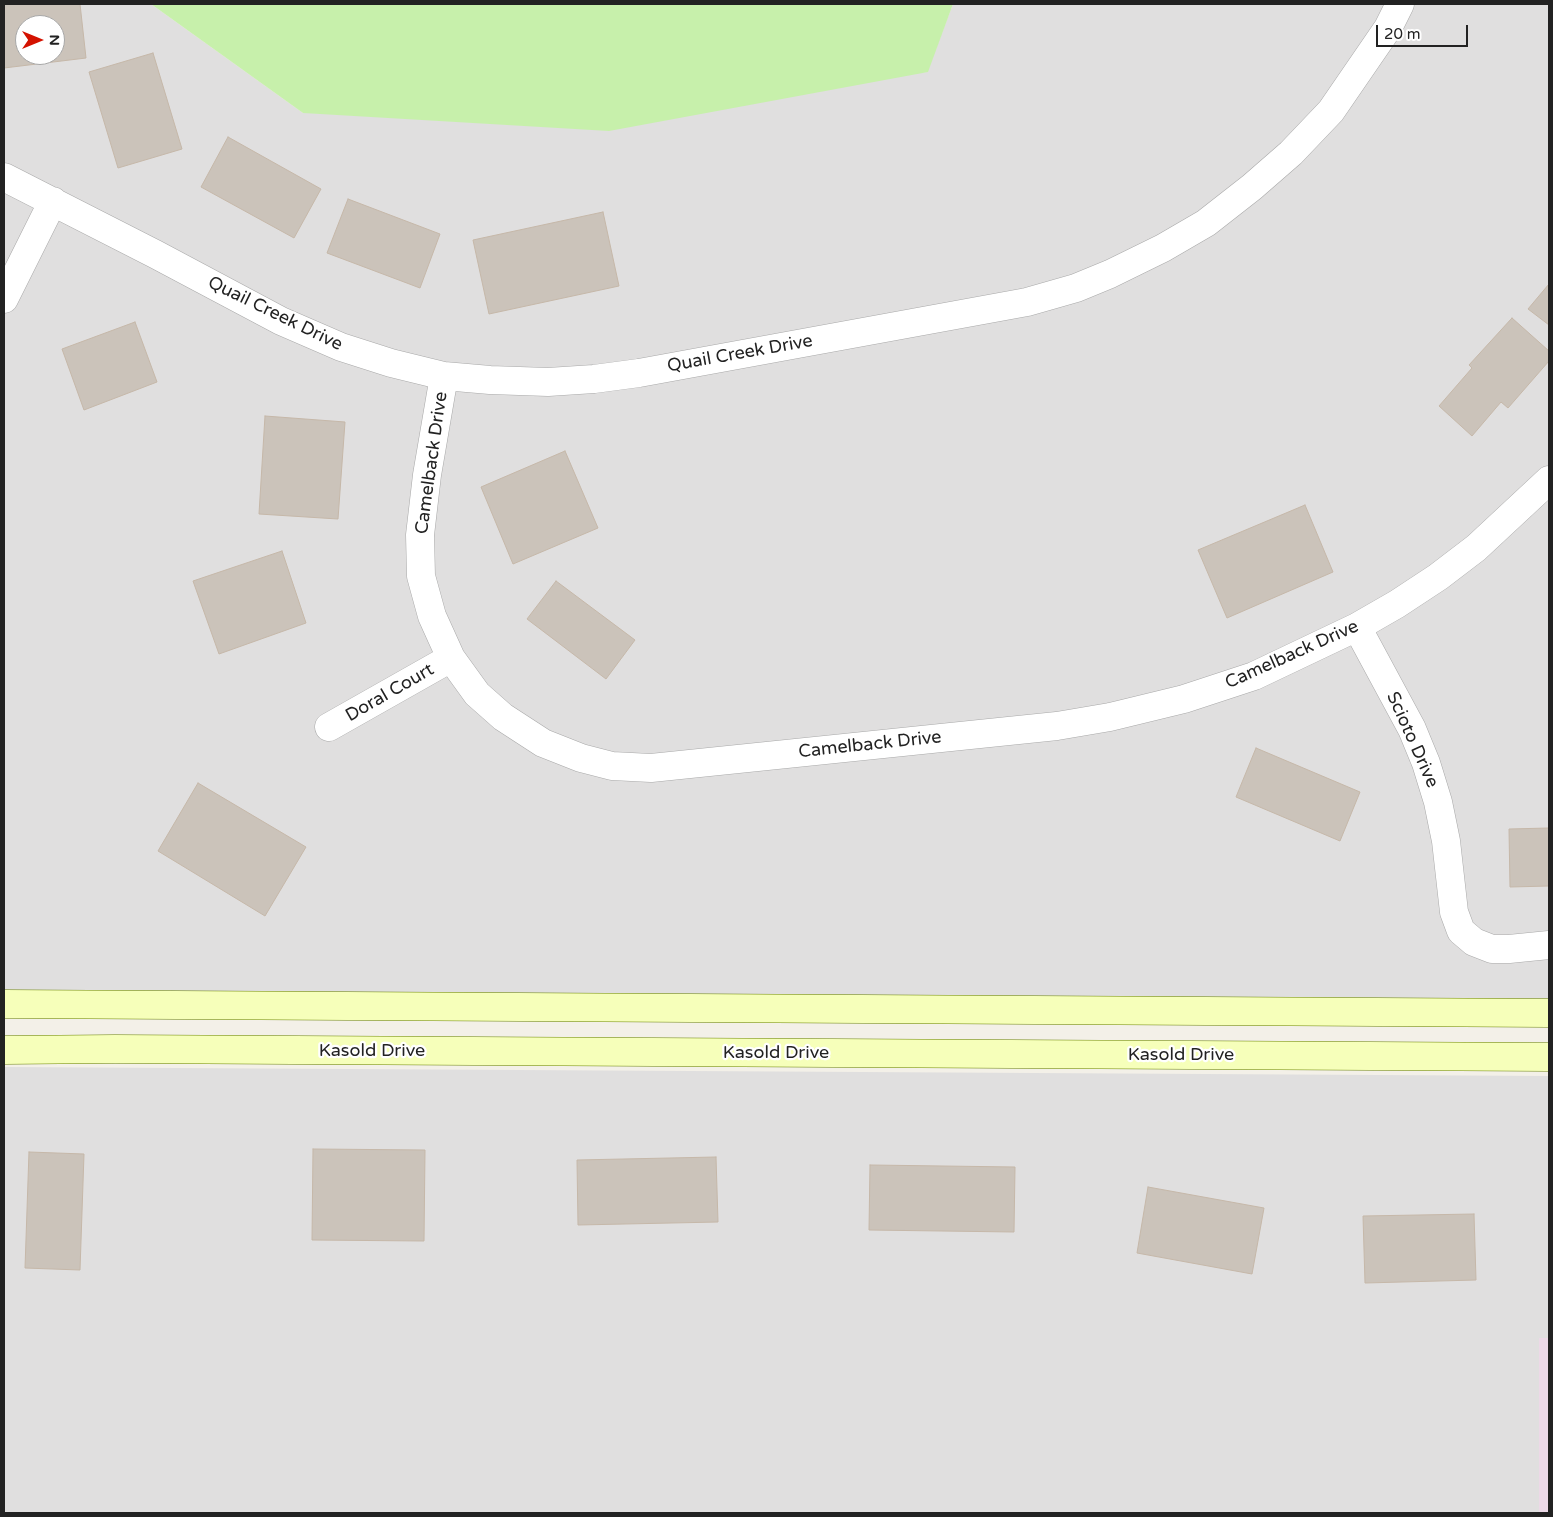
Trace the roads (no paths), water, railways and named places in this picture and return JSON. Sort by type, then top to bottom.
[{"type":"main road","points":[[4,1004],[1549,1013]]},
{"type":"main road","name":"Kasold Drive","points":[[4,1050],[115,1049],[1549,1058]]},
{"type":"street","name":"Quail Creek Drive","points":[[4,177],[281,320],[341,348],[391,364],[444,376],[548,382],[594,379],[639,373],[1027,302],[1076,288],[1163,248],[1206,223],[1291,153],[1331,111],[1388,28],[1400,4]]},
{"type":"street","points":[[4,299],[53,201]]},
{"type":"street","name":"Camelback Drive","points":[[444,376],[427,475],[421,543],[422,576],[432,616],[451,658],[478,694],[503,717],[543,743],[581,758],[612,766],[651,768],[1057,726],[1110,717],[1184,699],[1254,676],[1357,628],[1438,577],[1476,548],[1549,480]]},
{"type":"street","name":"Scioto Drive","points":[[1357,628],[1412,729],[1426,764],[1438,802],[1446,840],[1454,912],[1461,931],[1474,942],[1492,949],[1549,945]]},
{"type":"street","name":"Doral Court","points":[[329,727],[451,658]]}]
